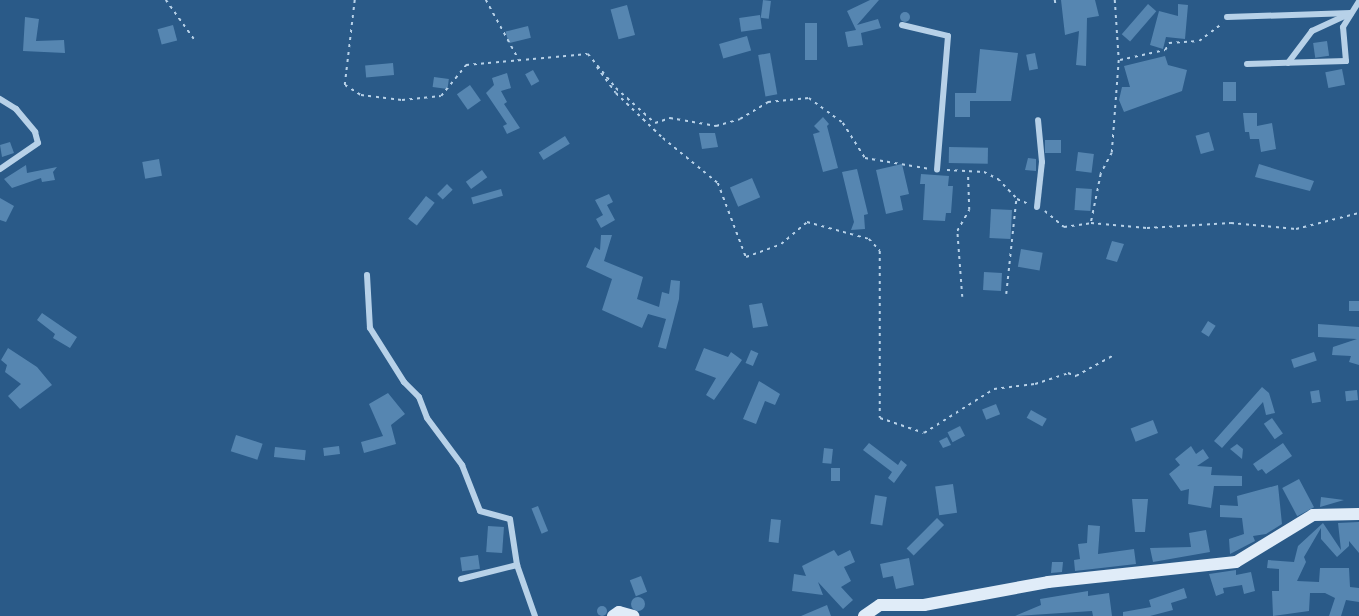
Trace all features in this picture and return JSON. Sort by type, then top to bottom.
[{"type":"street","points":[[1247,64],[1346,61],[1343,27],[1359,1]]},
{"type":"street","points":[[1227,17],[1351,13]]},
{"type":"street","points":[[1288,63],[1312,31],[1351,13]]},
{"type":"street","points":[[902,25],[948,36],[937,170]]},
{"type":"street","points":[[0,99],[16,109],[35,132],[38,143],[0,169]]},
{"type":"street","points":[[1037,207],[1042,162],[1038,120]]},
{"type":"street","points":[[368,275],[370,328],[404,382],[419,397],[427,418],[462,465],[480,511],[510,519],[517,565],[535,616]]},
{"type":"street","points":[[864,616],[880,605],[924,605],[1048,582],[1236,562],[1313,515],[1359,514]]},
{"type":"street","points":[[461,579],[517,565]]},
{"type":"street","points":[[613,616],[619,612],[633,616]]},
{"type":"path","points":[[166,0],[194,39]]},
{"type":"path","points":[[355,0],[345,85],[361,95],[402,100],[441,96],[466,65],[588,54]]},
{"type":"path","points":[[486,0],[520,61]]},
{"type":"path","points":[[1055,0],[1056,8]]},
{"type":"path","points":[[1091,223],[1101,174],[1112,153],[1119,60],[1115,0]]},
{"type":"path","points":[[1119,60],[1165,50],[1169,43],[1199,41],[1227,17]]},
{"type":"path","points":[[588,54],[616,88],[655,123],[670,118],[716,126],[740,118],[768,102],[809,98],[843,123],[865,158],[937,170],[984,172],[998,179],[1017,200],[1037,207],[1064,227],[1091,223],[1147,228],[1231,224],[1296,229],[1359,213]]},
{"type":"path","points":[[588,54],[616,93],[718,183],[746,257],[781,244],[807,222],[869,239],[880,251],[880,418],[924,433],[994,389],[1035,384],[1068,373],[1076,376],[1114,355]]},
{"type":"path","points":[[962,297],[957,231],[969,210],[968,172]]},
{"type":"path","points":[[1006,294],[1017,200]]},
{"type":"building","points":[[763,0],[771,1],[769,19],[761,18]]},
{"type":"building","points":[[870,0],[879,0],[857,25],[878,19],[881,28],[861,33],[863,45],[848,47],[845,32],[856,30],[847,11]]},
{"type":"building","points":[[1061,0],[1095,0],[1099,16],[1087,18],[1086,66],[1076,65],[1079,31],[1065,35]]},
{"type":"building","points":[[1148,4],[1156,11],[1130,41],[1122,34]]},
{"type":"building","points":[[1178,4],[1188,5],[1185,39],[1166,37],[1163,49],[1150,45],[1159,11],[1178,16]]},
{"type":"building","points":[[627,5],[635,35],[619,39],[611,9]]},
{"type":"building","points":[[905,12],[909,13],[909,21],[905,22],[901,21],[900,17],[901,13]]},
{"type":"building","points":[[760,15],[762,29],[741,32],[739,18]]},
{"type":"building","points":[[25,17],[39,19],[36,41],[64,40],[65,53],[23,51]]},
{"type":"building","points":[[805,23],[817,23],[817,60],[805,60]]},
{"type":"building","points":[[173,25],[177,40],[162,45],[158,29]]},
{"type":"building","points":[[528,26],[531,38],[509,43],[506,32]]},
{"type":"building","points":[[747,36],[751,50],[723,58],[719,44]]},
{"type":"building","points":[[1327,41],[1329,56],[1315,58],[1313,43]]},
{"type":"building","points":[[980,49],[1018,53],[1011,101],[970,101],[970,117],[955,117],[955,93],[976,93]]},
{"type":"building","points":[[770,53],[777,94],[765,96],[758,55]]},
{"type":"building","points":[[1035,53],[1038,69],[1029,70],[1026,55]]},
{"type":"building","points":[[1165,56],[1168,65],[1187,70],[1182,91],[1124,112],[1119,100],[1122,87],[1130,87],[1124,66]]},
{"type":"building","points":[[393,63],[394,75],[366,77],[365,65]]},
{"type":"building","points":[[1342,69],[1345,85],[1328,88],[1325,72]]},
{"type":"building","points":[[533,70],[539,81],[531,86],[525,74]]},
{"type":"building","points":[[507,73],[511,88],[501,91],[507,102],[504,104],[520,128],[507,134],[503,126],[507,124],[486,93],[494,85],[492,78]]},
{"type":"building","points":[[434,77],[449,79],[447,89],[433,87]]},
{"type":"building","points":[[1223,82],[1236,82],[1236,101],[1223,101]]},
{"type":"building","points":[[470,85],[481,101],[468,110],[457,94]]},
{"type":"building","points":[[1243,113],[1257,113],[1257,126],[1272,123],[1276,149],[1261,152],[1259,139],[1250,139],[1249,132],[1245,132]]},
{"type":"building","points":[[823,117],[829,124],[827,126],[838,168],[823,172],[813,134],[820,132],[814,126]]},
{"type":"building","points":[[1209,132],[1214,150],[1201,154],[1196,136]]},
{"type":"building","points":[[699,133],[715,133],[718,147],[702,149]]},
{"type":"building","points":[[565,136],[570,144],[543,160],[539,152]]},
{"type":"building","points":[[1045,140],[1061,140],[1061,153],[1045,153]]},
{"type":"building","points":[[10,142],[14,153],[2,157],[0,145]]},
{"type":"building","points":[[949,147],[988,148],[988,164],[949,163]]},
{"type":"building","points":[[1078,152],[1094,154],[1092,173],[1076,171]]},
{"type":"building","points":[[1028,158],[1036,159],[1036,171],[1025,170]]},
{"type":"building","points":[[159,159],[162,176],[145,179],[142,162]]},
{"type":"building","points":[[902,164],[909,194],[900,196],[903,210],[886,214],[876,170]]},
{"type":"building","points":[[1259,164],[1314,181],[1310,191],[1255,177]]},
{"type":"building","points":[[26,165],[27,173],[57,167],[53,172],[55,180],[42,182],[41,178],[12,188],[4,179]]},
{"type":"building","points":[[857,169],[868,214],[864,215],[865,229],[851,230],[854,222],[842,172]]},
{"type":"building","points":[[482,170],[487,177],[471,189],[466,182]]},
{"type":"building","points":[[921,174],[949,176],[948,186],[953,186],[951,213],[946,213],[945,221],[923,220],[925,184],[920,184]]},
{"type":"building","points":[[752,178],[760,197],[738,207],[730,187]]},
{"type":"building","points":[[447,184],[453,190],[443,200],[437,194]]},
{"type":"building","points":[[1076,188],[1092,189],[1090,211],[1074,210]]},
{"type":"building","points":[[501,189],[503,196],[473,204],[471,198]]},
{"type":"building","points":[[609,194],[613,202],[607,205],[615,220],[601,228],[596,219],[603,215],[595,200]]},
{"type":"building","points":[[426,196],[435,203],[417,226],[408,219]]},
{"type":"building","points":[[0,198],[14,206],[6,222],[0,220]]},
{"type":"building","points":[[991,209],[1012,210],[1010,239],[989,238]]},
{"type":"building","points":[[601,235],[612,235],[604,261],[643,277],[637,299],[659,307],[662,292],[669,294],[671,280],[680,281],[679,299],[666,349],[658,347],[666,319],[648,314],[642,328],[602,310],[612,279],[586,267],[595,247],[600,250]]},
{"type":"building","points":[[1112,241],[1124,244],[1117,262],[1106,259]]},
{"type":"building","points":[[1021,249],[1043,253],[1040,271],[1018,267]]},
{"type":"building","points":[[984,272],[1002,273],[1001,291],[983,290]]},
{"type":"building","points":[[1349,301],[1359,301],[1359,311],[1349,311]]},
{"type":"building","points":[[762,303],[768,326],[753,328],[749,305]]},
{"type":"building","points":[[42,313],[77,337],[70,348],[53,338],[55,334],[37,320]]},
{"type":"building","points":[[1208,321],[1216,326],[1209,337],[1201,332]]},
{"type":"building","points":[[1318,324],[1359,327],[1359,365],[1349,362],[1351,356],[1332,355],[1333,347],[1357,339],[1318,337]]},
{"type":"building","points":[[8,348],[37,367],[52,385],[20,409],[8,396],[21,384],[5,372],[7,365],[1,360]]},
{"type":"building","points":[[704,348],[728,357],[731,352],[742,360],[714,400],[706,395],[716,378],[695,370]]},
{"type":"building","points":[[751,350],[758,353],[753,366],[746,363]]},
{"type":"building","points":[[1314,352],[1317,361],[1294,368],[1291,359]]},
{"type":"building","points":[[759,381],[780,394],[775,405],[765,401],[756,424],[743,419]]},
{"type":"building","points":[[1262,387],[1269,393],[1275,413],[1266,415],[1263,402],[1222,448],[1214,441]]},
{"type":"building","points":[[1319,390],[1321,402],[1312,403],[1310,391]]},
{"type":"building","points":[[1357,390],[1358,400],[1346,401],[1345,391]]},
{"type":"building","points":[[388,393],[405,414],[391,425],[396,444],[364,453],[361,442],[383,436],[369,404]]},
{"type":"building","points":[[996,404],[1000,414],[986,420],[982,410]]},
{"type":"building","points":[[1031,410],[1047,419],[1042,427],[1027,418]]},
{"type":"building","points":[[1272,418],[1283,434],[1275,439],[1264,424]]},
{"type":"building","points":[[1153,420],[1158,433],[1136,442],[1131,429]]},
{"type":"building","points":[[960,426],[965,436],[953,442],[948,432]]},
{"type":"building","points":[[236,435],[263,444],[257,460],[231,451]]},
{"type":"building","points":[[947,437],[951,445],[943,448],[939,441]]},
{"type":"building","points":[[869,443],[898,465],[901,460],[907,465],[894,483],[888,478],[892,472],[863,450]]},
{"type":"building","points":[[1283,443],[1292,456],[1266,474],[1262,469],[1258,471],[1253,464]]},
{"type":"building","points":[[1237,444],[1243,449],[1242,459],[1230,449]]},
{"type":"building","points":[[339,446],[340,454],[324,456],[323,448]]},
{"type":"building","points":[[1191,446],[1196,454],[1203,449],[1209,458],[1197,466],[1212,467],[1211,475],[1242,476],[1242,486],[1214,486],[1211,508],[1188,504],[1189,489],[1181,491],[1169,474],[1180,465],[1175,459]]},
{"type":"building","points":[[275,447],[306,450],[305,460],[274,457]]},
{"type":"building","points":[[824,448],[833,449],[831,464],[822,463]]},
{"type":"building","points":[[831,468],[840,468],[840,481],[831,481]]},
{"type":"building","points":[[1299,479],[1314,507],[1297,516],[1282,488]]},
{"type":"building","points":[[953,484],[957,513],[939,515],[935,487]]},
{"type":"building","points":[[1278,485],[1282,524],[1266,534],[1253,536],[1255,541],[1230,554],[1229,539],[1244,534],[1242,518],[1220,517],[1220,505],[1238,506],[1237,496]]},
{"type":"building","points":[[875,495],[887,497],[882,526],[870,524]]},
{"type":"building","points":[[1321,497],[1344,500],[1320,507]]},
{"type":"building","points":[[1132,499],[1148,499],[1145,532],[1135,532]]},
{"type":"building","points":[[538,506],[548,531],[542,534],[532,509]]},
{"type":"building","points":[[937,518],[944,525],[914,555],[907,548]]},
{"type":"building","points":[[771,519],[781,520],[779,543],[769,542]]},
{"type":"building","points":[[1359,522],[1359,553],[1349,541],[1349,546],[1337,557],[1321,539],[1321,528],[1304,557],[1306,562],[1297,581],[1319,582],[1320,568],[1349,568],[1350,587],[1359,588],[1359,602],[1346,600],[1341,616],[1329,616],[1335,598],[1325,593],[1310,593],[1309,611],[1273,616],[1272,591],[1279,591],[1279,569],[1267,568],[1268,560],[1294,562],[1298,546],[1323,523],[1341,550],[1338,523]]},
{"type":"building","points":[[1088,525],[1100,526],[1098,554],[1134,549],[1136,564],[1075,571],[1074,560],[1080,559],[1078,544],[1087,543]]},
{"type":"building","points":[[488,526],[504,527],[502,553],[486,552]]},
{"type":"building","points":[[1206,530],[1210,552],[1153,562],[1150,548],[1191,547],[1189,533]]},
{"type":"building","points":[[834,550],[838,556],[850,550],[855,562],[844,567],[851,581],[841,587],[853,600],[843,609],[818,582],[823,595],[792,591],[794,574],[806,576],[802,566]]},
{"type":"building","points":[[478,555],[480,569],[462,571],[460,558]]},
{"type":"building","points":[[909,558],[914,585],[896,589],[893,576],[883,578],[880,564]]},
{"type":"building","points":[[1052,562],[1063,562],[1062,572],[1051,573]]},
{"type":"building","points":[[1236,570],[1236,575],[1251,572],[1255,591],[1244,594],[1242,585],[1223,588],[1224,593],[1216,596],[1209,574]]},
{"type":"building","points":[[641,576],[647,592],[636,596],[630,580]]},
{"type":"building","points":[[1184,588],[1187,598],[1171,603],[1173,610],[1150,616],[1123,616],[1123,612],[1151,607],[1149,600]]},
{"type":"building","points":[[1088,591],[1088,596],[1109,593],[1112,616],[1093,616],[1092,611],[1015,616],[1041,605],[1040,599]]},
{"type":"building","points":[[638,597],[643,599],[645,604],[643,609],[638,611],[633,609],[631,604],[633,599]]},
{"type":"building","points":[[827,605],[831,616],[801,616]]},
{"type":"building","points":[[602,606],[606,607],[606,615],[602,616],[598,615],[597,611],[598,607]]}]
